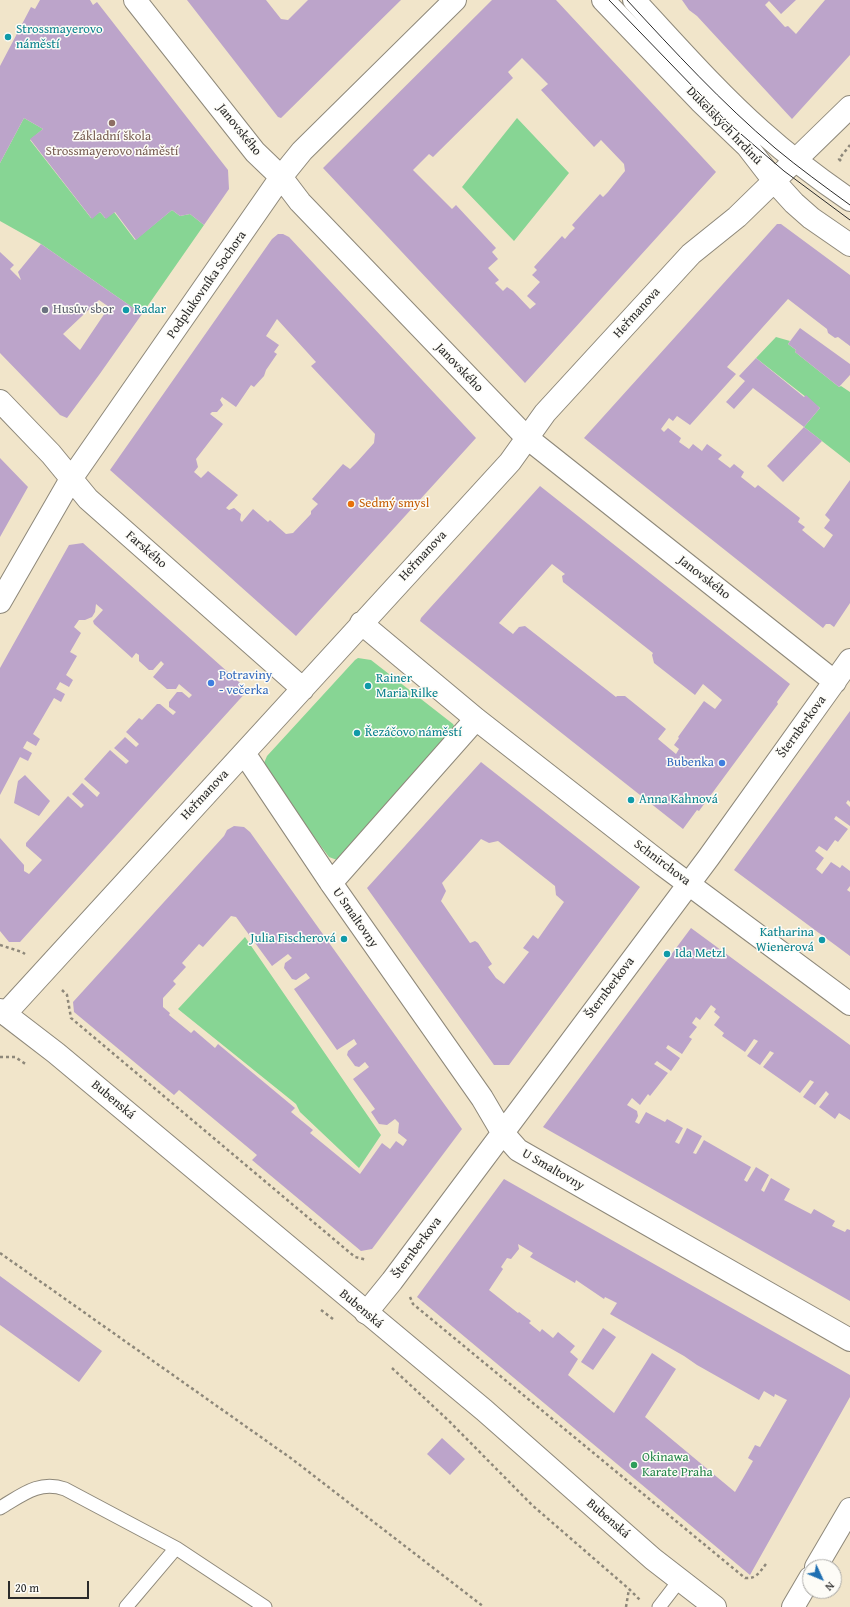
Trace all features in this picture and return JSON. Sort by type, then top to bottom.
[{"type":"street","name":"Janovského","points":[[135,0],[255,152],[281,177],[300,202],[526,437],[835,682]]},
{"type":"street","name":"Podplukovníka Sochora","points":[[0,602],[71,479],[281,177],[302,151],[455,0]]},
{"type":"street","name":"Dukelských hrdinů","points":[[603,0],[700,101],[747,146],[774,182],[811,218],[850,245]]},
{"type":"street","name":"Dukelských hrdinů","points":[[634,0],[715,87],[760,131],[795,160],[850,200]]},
{"type":"street","name":"Heřmanova","points":[[1,1014],[244,753],[361,623],[510,462],[526,437],[545,413],[691,254],[729,224],[850,107]]},
{"type":"street","name":"Farského","points":[[0,401],[51,454],[88,499],[303,689]]},
{"type":"street","points":[[244,753],[331,883],[476,719],[361,623]]},
{"type":"street","name":"Šternberkova","points":[[366,1313],[392,1281],[688,884],[850,660]]},
{"type":"street","name":"Schnirchova","points":[[476,719],[688,884],[850,1004]]},
{"type":"street","name":"U Smaltovny","points":[[331,883],[482,1098],[502,1132],[518,1150],[850,1340]]},
{"type":"street","name":"Bubenská","points":[[1,1014],[56,1053],[484,1410],[679,1581],[715,1607]]},
{"type":"street","points":[[821,1559],[850,1509]]},
{"type":"street","points":[[793,1607],[802,1592]]},
{"type":"lane","points":[[0,1508],[37,1487],[56,1486],[176,1548],[264,1607]]},
{"type":"lane","points":[[126,1607],[176,1548]]},
{"type":"lane","points":[[659,1607],[679,1581]]},
{"type":"path","points":[[839,159],[850,145]]},
{"type":"path","points":[[71,1018],[354,1257],[366,1260]]},
{"type":"path","points":[[0,1057],[15,1057],[30,1067]]},
{"type":"path","points":[[0,1253],[292,1459],[484,1607]]},
{"type":"path","points":[[409,1294],[413,1304],[745,1578],[757,1576],[766,1564]]},
{"type":"path","points":[[387,1364],[449,1421],[532,1506],[629,1588],[642,1602]]},
{"type":"path","points":[[626,1607],[629,1588]]},
{"type":"green space","points":[[24,118],[43,129],[30,140],[91,218],[100,212],[105,218],[114,212],[135,240],[172,210],[180,216],[190,214],[204,225],[142,314],[41,244],[0,221],[0,163]]},
{"type":"green space","points":[[517,118],[569,173],[514,241],[462,187]]},
{"type":"green space","points":[[776,337],[790,341],[788,344],[796,350],[795,352],[839,387],[841,386],[850,392],[850,463],[804,427],[820,408],[756,358]]},
{"type":"green space","points":[[358,658],[371,660],[453,724],[455,728],[337,860],[329,857],[265,771],[264,763],[267,756]]},
{"type":"green space","points":[[245,937],[381,1135],[359,1168],[300,1112],[296,1104],[178,1009]]},
{"type":"building","name":"Základní škola Strossmayerovo náměstí","points":[[40,0],[90,0],[93,5],[97,2],[228,170],[229,189],[204,225],[190,214],[180,216],[172,210],[136,240],[115,212],[106,219],[100,212],[92,219],[30,139],[43,129],[24,118],[0,163],[0,66],[31,7],[35,9]]},
{"type":"building","points":[[187,0],[266,0],[281,19],[288,20],[308,0],[401,0],[281,118],[278,117]]},
{"type":"building","points":[[492,0],[556,0],[716,172],[525,383],[323,168]],"holes":[[[522,58],[548,84],[541,90],[594,147],[601,140],[624,164],[625,171],[608,192],[603,197],[600,194],[572,225],[575,228],[565,239],[562,236],[534,267],[537,270],[532,275],[540,282],[527,296],[536,304],[530,309],[513,291],[507,287],[503,291],[495,283],[499,280],[488,268],[498,259],[492,252],[496,248],[456,205],[452,209],[413,170],[429,154],[433,157],[513,78],[508,72]]]},
{"type":"building","points":[[682,0],[796,0],[781,14],[769,1],[765,5],[785,27],[788,26],[796,34],[825,0],[850,0],[850,55],[792,119],[697,16],[689,10]]},
{"type":"building","points":[[777,224],[781,224],[850,275],[850,346],[838,337],[835,338],[828,333],[827,329],[788,299],[727,367],[736,374],[690,425],[677,416],[673,421],[669,418],[661,429],[664,432],[668,428],[681,438],[679,442],[689,449],[693,444],[702,451],[707,444],[722,455],[718,459],[730,468],[734,464],[744,472],[741,477],[755,488],[758,485],[800,518],[798,522],[805,527],[802,530],[824,548],[833,535],[824,528],[830,520],[825,515],[850,480],[850,603],[834,627],[830,624],[826,624],[823,628],[584,438]]},
{"type":"building","points":[[278,234],[283,234],[289,237],[476,438],[296,636],[110,470],[272,239]],"holes":[[[277,319],[316,362],[311,366],[375,434],[374,443],[350,469],[343,464],[312,499],[318,504],[311,511],[311,514],[293,533],[286,534],[270,520],[268,522],[253,509],[242,522],[240,520],[241,514],[234,508],[229,510],[226,508],[238,495],[208,471],[201,478],[194,472],[198,467],[196,459],[223,424],[210,414],[212,412],[217,412],[223,405],[220,400],[222,397],[236,407],[251,385],[254,387],[264,376],[266,370],[277,354],[274,352],[279,345],[266,336]]]},
{"type":"building","name":"Husův sbor","points":[[41,244],[142,314],[67,418],[60,415],[0,353],[0,252],[14,265],[10,269],[21,280],[18,272]],"holes":[[[99,300],[109,307],[80,350],[63,334]]]},
{"type":"building","points":[[800,328],[850,364],[850,375],[839,387],[795,352],[796,350],[788,344]]},
{"type":"building","points":[[756,358],[804,397],[806,395],[820,408],[804,427],[753,388],[734,409],[726,402],[745,381],[739,376]]},
{"type":"building","points":[[804,427],[822,441],[783,482],[767,466]]},
{"type":"building","points":[[0,458],[28,487],[0,537]]},
{"type":"building","points":[[540,486],[790,684],[777,702],[778,704],[699,811],[697,810],[683,829],[420,621],[421,618]],"holes":[[[552,564],[565,574],[562,576],[563,582],[653,653],[654,663],[695,695],[703,684],[722,700],[715,709],[704,701],[678,737],[679,738],[674,745],[679,749],[676,754],[658,739],[666,729],[625,696],[616,697],[525,626],[519,627],[513,634],[499,623]]]},
{"type":"building","points":[[83,543],[248,690],[20,942],[9,942],[0,931],[0,838],[24,865],[24,871],[29,874],[42,860],[26,846],[26,843],[68,796],[81,808],[84,805],[72,794],[82,783],[97,797],[100,793],[84,779],[110,750],[126,764],[129,761],[114,748],[125,737],[136,747],[139,744],[126,732],[139,718],[142,720],[157,704],[160,704],[173,715],[176,712],[169,707],[169,702],[177,692],[182,692],[189,698],[192,695],[179,684],[176,689],[167,689],[153,677],[164,664],[161,661],[153,670],[149,670],[139,661],[139,655],[136,653],[132,658],[94,624],[93,621],[103,610],[96,604],[95,612],[92,617],[85,620],[79,620],[74,627],[81,633],[70,652],[77,656],[66,675],[73,680],[69,687],[60,682],[56,689],[65,694],[61,702],[54,698],[33,734],[40,739],[36,746],[27,741],[23,748],[32,753],[28,761],[20,757],[0,795],[0,668],[69,545]]},
{"type":"building","points":[[850,711],[850,802],[848,800],[846,803],[850,807],[850,826],[836,816],[834,819],[848,829],[838,842],[835,840],[827,851],[819,846],[815,851],[824,858],[816,869],[822,874],[831,862],[840,868],[842,865],[850,871],[850,886],[847,890],[850,892],[850,956],[734,870]]},
{"type":"building","points":[[481,762],[640,887],[509,1065],[494,1065],[367,888]],"holes":[[[481,839],[489,843],[498,841],[555,886],[556,895],[564,902],[538,939],[533,935],[523,948],[529,952],[504,984],[496,978],[488,967],[492,964],[478,943],[475,941],[470,943],[441,901],[446,891],[442,883]]]},
{"type":"building","points":[[25,775],[50,801],[39,816],[14,803],[18,781]]},
{"type":"building","points":[[234,826],[244,827],[250,832],[462,1129],[372,1249],[361,1251],[252,1160],[257,1155],[179,1090],[174,1095],[74,1012],[73,1002],[224,836],[227,830]],"holes":[[[231,916],[236,917],[272,966],[288,954],[292,958],[285,963],[284,968],[292,979],[296,980],[306,973],[310,978],[294,989],[337,1050],[354,1039],[357,1044],[348,1051],[347,1055],[355,1066],[359,1067],[365,1062],[369,1067],[353,1079],[375,1109],[371,1112],[379,1124],[387,1125],[395,1119],[399,1123],[398,1133],[407,1140],[403,1146],[396,1141],[390,1149],[382,1143],[360,1174],[310,1133],[313,1130],[291,1112],[295,1108],[218,1044],[215,1048],[194,1030],[191,1033],[169,1015],[170,1013],[163,1007],[163,998],[176,984],[173,981],[186,967],[182,963],[199,944],[203,947]]]},
{"type":"building","points":[[691,928],[850,1045],[850,1120],[839,1113],[835,1119],[819,1107],[829,1094],[826,1091],[815,1105],[803,1097],[814,1082],[810,1080],[800,1093],[763,1067],[774,1053],[770,1051],[760,1065],[747,1056],[758,1041],[754,1039],[745,1052],[722,1036],[724,1033],[714,1025],[720,1017],[714,1012],[716,1009],[711,1005],[700,1020],[696,1017],[692,1023],[697,1027],[689,1037],[692,1039],[682,1054],[668,1045],[666,1048],[680,1058],[671,1071],[657,1061],[654,1064],[668,1073],[650,1096],[648,1094],[640,1105],[632,1098],[627,1105],[637,1111],[638,1116],[635,1122],[639,1124],[646,1112],[665,1122],[667,1119],[683,1128],[675,1142],[679,1144],[687,1128],[702,1136],[693,1153],[696,1154],[704,1140],[751,1167],[744,1180],[747,1182],[756,1167],[769,1175],[761,1190],[764,1192],[771,1178],[790,1189],[784,1200],[811,1214],[814,1209],[835,1221],[832,1226],[845,1232],[847,1229],[850,1230],[850,1301],[543,1127]]},
{"type":"building","points":[[504,1179],[850,1375],[850,1397],[750,1575],[417,1297]],"holes":[[[518,1244],[533,1253],[530,1257],[575,1283],[576,1280],[604,1299],[605,1297],[617,1303],[610,1314],[697,1365],[759,1400],[764,1391],[774,1397],[775,1394],[787,1400],[760,1447],[755,1445],[748,1458],[753,1461],[735,1492],[645,1417],[676,1369],[652,1353],[614,1413],[568,1375],[578,1359],[570,1352],[575,1346],[558,1332],[553,1338],[542,1329],[540,1332],[529,1323],[531,1321],[519,1312],[518,1313],[489,1290],[503,1269],[501,1267],[507,1258],[511,1259],[519,1249]]]},
{"type":"building","points":[[0,1276],[102,1351],[79,1382],[0,1325]]},
{"type":"building","points":[[603,1328],[616,1337],[593,1370],[581,1362]]},
{"type":"building","points":[[442,1438],[465,1459],[450,1475],[427,1454]]},
{"type":"tram line","points":[[609,0],[727,122],[784,171],[850,220]]},
{"type":"tram line","points":[[627,0],[699,76],[755,131],[793,163],[850,205]]},
{"type":"place","name":"Strossmayerovo náměstí","points":[[8,37]]},
{"type":"place","name":"Základní škola Strossmayerovo náměstí","points":[[112,123]]},
{"type":"place","name":"Husův sbor","points":[[45,310]]},
{"type":"place","name":"Radar","points":[[126,310]]},
{"type":"place","name":"Sedmý smysl","points":[[351,504]]},
{"type":"place","name":"Potraviny - večerka","points":[[211,683]]},
{"type":"place","name":"Rainer Maria Rilke","points":[[368,686]]},
{"type":"place","name":"Řezáčovo náměstí","points":[[357,733]]},
{"type":"place","name":"Bubenka","points":[[722,763]]},
{"type":"place","name":"Anna Kahnová","points":[[631,800]]},
{"type":"place","name":"Julia Fischerová","points":[[344,939]]},
{"type":"place","name":"Katharina Wienerová","points":[[822,940]]},
{"type":"place","name":"Ida Metzl","points":[[667,954]]},
{"type":"place","name":"Okinawa Karate Praha","points":[[634,1465]]}]
